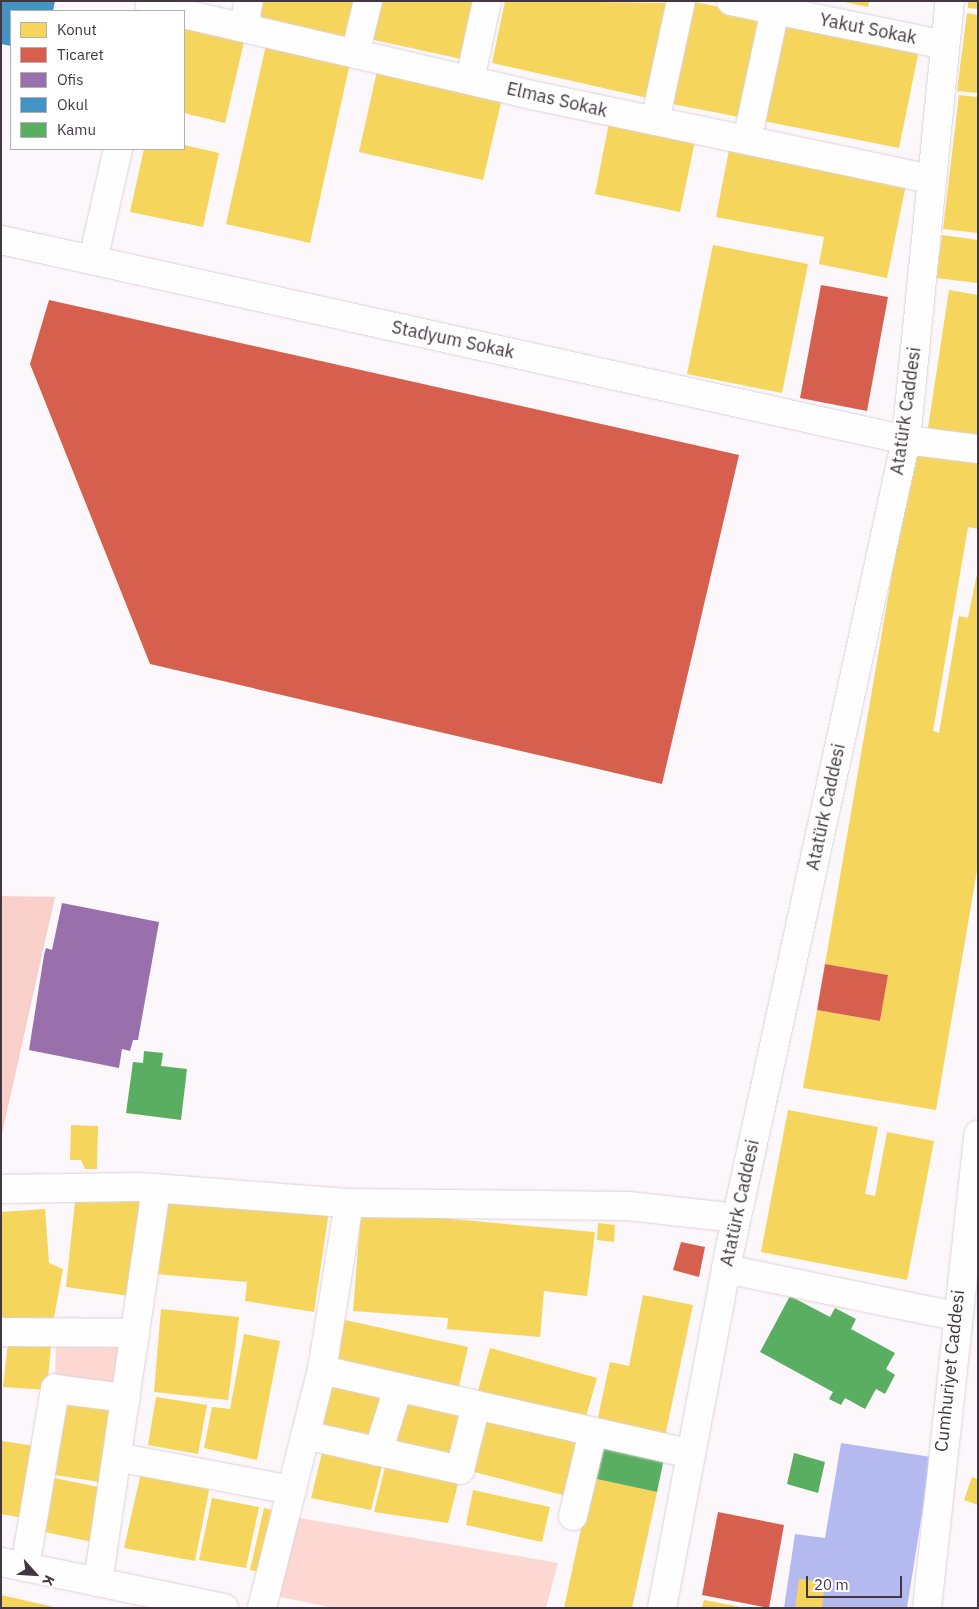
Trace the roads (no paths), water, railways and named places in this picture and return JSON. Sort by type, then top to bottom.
[{"type":"street","points":[[244,28],[249,1]]},
{"type":"street","points":[[355,54],[368,1]]},
{"type":"street","points":[[470,80],[487,1]]},
{"type":"street","points":[[655,121],[681,1]]},
{"type":"street","name":"Yakut Sokak","points":[[731,1],[946,45]]},
{"type":"street","name":"Atatürk Caddesi","points":[[662,1608],[736,1218],[906,440],[950,1]]},
{"type":"street","points":[[747,140],[775,10]]},
{"type":"street","name":"Elmas Sokak","points":[[185,14],[655,121],[932,179]]},
{"type":"street","points":[[93,260],[118,150]]},
{"type":"street","name":"Stadyum Sokak","points":[[1,240],[906,440],[978,449]]},
{"type":"street","name":"Cumhuriyet Caddesi","points":[[927,1608],[955,1316],[978,1135]]},
{"type":"street","points":[[1,1189],[156,1188],[349,1203],[628,1206],[736,1218]]},
{"type":"street","points":[[98,1582],[156,1188]]},
{"type":"street","points":[[262,1608],[322,1370],[349,1203]]},
{"type":"street","points":[[726,1269],[955,1316]]},
{"type":"street","points":[[1,1332],[135,1333]]},
{"type":"street","points":[[322,1370],[691,1454]]},
{"type":"street","points":[[378,1452],[398,1388]]},
{"type":"street","points":[[125,1398],[55,1389],[13,1564],[224,1608]]},
{"type":"street","points":[[305,1435],[460,1470],[476,1406]]},
{"type":"street","points":[[573,1516],[593,1432]]},
{"type":"street","points":[[117,1456],[292,1490]]},
{"type":"water","points":[[841,1443],[931,1457],[907,1608],[784,1608],[795,1534],[825,1538]]}]
